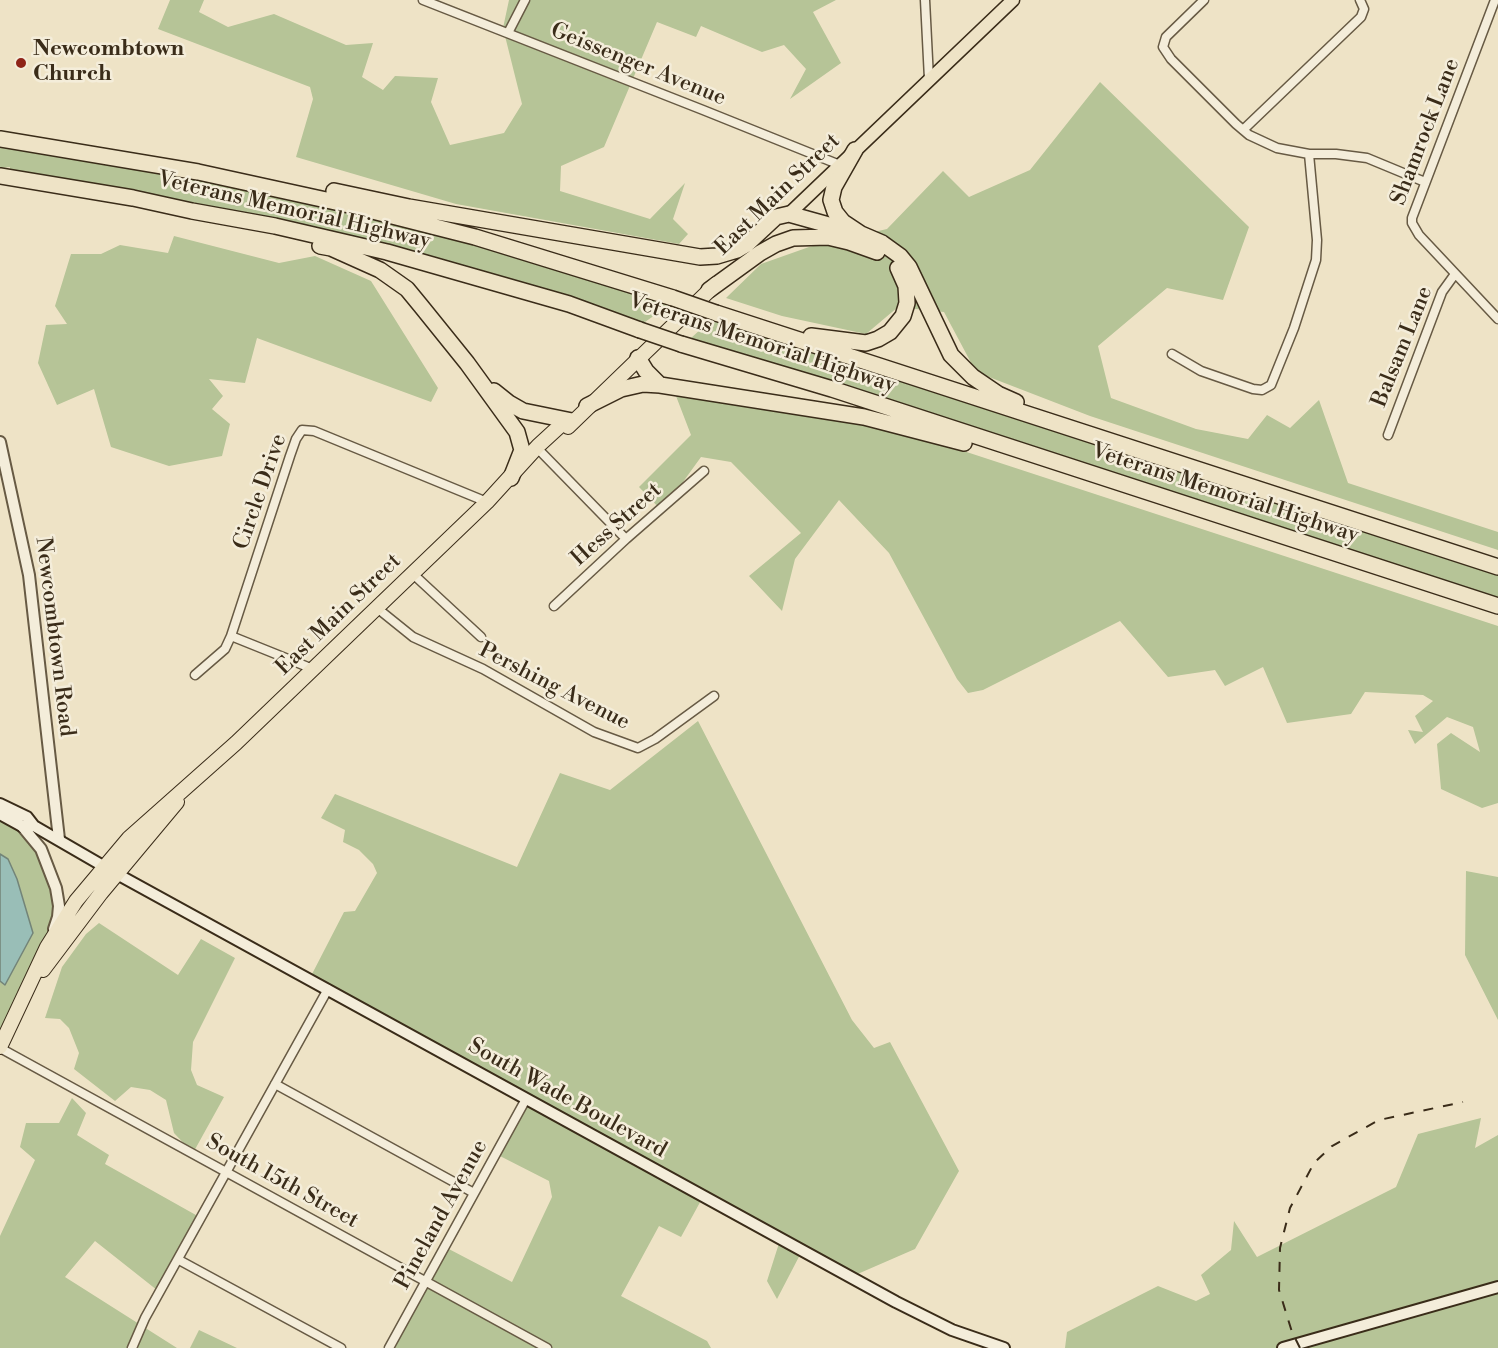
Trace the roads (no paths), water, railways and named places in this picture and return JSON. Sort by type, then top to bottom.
[{"type":"highway","name":"Veterans Memorial Highway","points":[[7,140],[198,172],[349,205],[475,237],[673,298],[1498,567]]},
{"type":"highway","points":[[855,150],[840,174],[831,200],[838,217],[861,234]]},
{"type":"highway","points":[[198,172],[322,189],[409,207],[700,257],[717,256],[737,250],[747,244],[776,216],[789,213],[861,234],[882,243],[904,261],[920,289],[945,345],[973,377],[998,394],[1026,407],[1162,458]]},
{"type":"highway","name":"Veterans Memorial Highway","points":[[0,176],[133,198],[275,226],[398,255],[569,304],[681,344],[832,389],[1498,606]]},
{"type":"highway","points":[[192,211],[275,236],[332,249],[380,270],[407,290],[467,363],[519,437],[522,450],[511,478]]},
{"type":"highway","name":"East Main Street","points":[[511,478],[542,453],[587,406],[789,213]]},
{"type":"highway","points":[[709,290],[754,257],[776,244],[793,238],[838,239],[876,251],[894,263],[905,279],[907,303],[899,322],[885,336],[866,343],[830,339],[750,324]]},
{"type":"highway","points":[[638,358],[646,371],[660,385]]},
{"type":"highway","points":[[467,363],[500,396],[517,408],[572,421]]},
{"type":"highway","points":[[587,406],[632,385],[660,385],[875,419],[1146,492]]},
{"type":"highway","name":"East Main Street","points":[[0,1047],[47,947],[76,901],[129,838],[313,669],[488,502],[538,446],[562,424],[572,421]]},
{"type":"highway","name":"East Main Street","points":[[26,993],[117,874],[194,780]]},
{"type":"main road","name":"East Main Street","points":[[789,213],[1013,0]]},
{"type":"main road","name":"Newcombtown Road","points":[[0,442],[29,575],[58,839]]},
{"type":"main road","name":"South Wade Boulevard","points":[[0,804],[27,817],[34,826],[117,874],[896,1302],[952,1330],[1004,1348]]},
{"type":"main road","points":[[0,814],[22,826],[41,849],[56,888],[58,917],[47,947]]},
{"type":"main road","points":[[22,826],[34,826]]},
{"type":"main road","points":[[1283,1348],[1498,1287]]},
{"type":"street","name":"Geissenger Avenue","points":[[423,0],[840,165]]},
{"type":"street","points":[[508,33],[525,0]]},
{"type":"street","points":[[925,0],[929,79]]},
{"type":"street","points":[[1204,0],[1165,38],[1163,47],[1171,59],[1221,111],[1243,130],[1269,145],[1309,154],[1336,154],[1367,158],[1425,182]]},
{"type":"street","points":[[1243,130],[1361,17],[1364,7],[1360,0]]},
{"type":"street","name":"Shamrock Lane","points":[[1496,0],[1413,213],[1412,223],[1419,235],[1498,319]]},
{"type":"street","points":[[1172,354],[1201,371],[1253,389],[1262,390],[1271,385],[1294,328],[1316,260],[1317,240],[1309,154]]},
{"type":"street","name":"Balsam Lane","points":[[1388,435],[1442,292],[1455,274]]},
{"type":"street","name":"Circle Drive","points":[[231,636],[290,456],[302,430],[314,431],[488,502]]},
{"type":"street","points":[[542,453],[626,539]]},
{"type":"street","name":"Hess Street","points":[[554,606],[704,471]]},
{"type":"street","name":"Pershing Avenue","points":[[412,574],[481,637]]},
{"type":"street","name":"Pershing Avenue","points":[[377,608],[413,637],[483,669],[594,732],[638,748],[655,739],[714,696]]},
{"type":"street","points":[[195,675],[225,649],[231,636],[313,669]]},
{"type":"street","points":[[131,1348],[328,989]]},
{"type":"street","name":"South 15th Street","points":[[0,1047],[547,1348]]},
{"type":"street","points":[[274,1084],[474,1193]]},
{"type":"street","name":"Pineland Avenue","points":[[389,1348],[526,1099]]},
{"type":"street","points":[[178,1260],[341,1348]]},
{"type":"water","points":[[0,854],[8,859],[17,879],[33,933],[5,985],[0,981]]},
{"type":"railway","points":[[1300,1348],[1292,1332],[1279,1290],[1280,1248],[1290,1208],[1314,1163],[1332,1146],[1379,1120],[1463,1102]]},
{"type":"place","name":"Newcombtown Church","points":[[21,63]]}]
